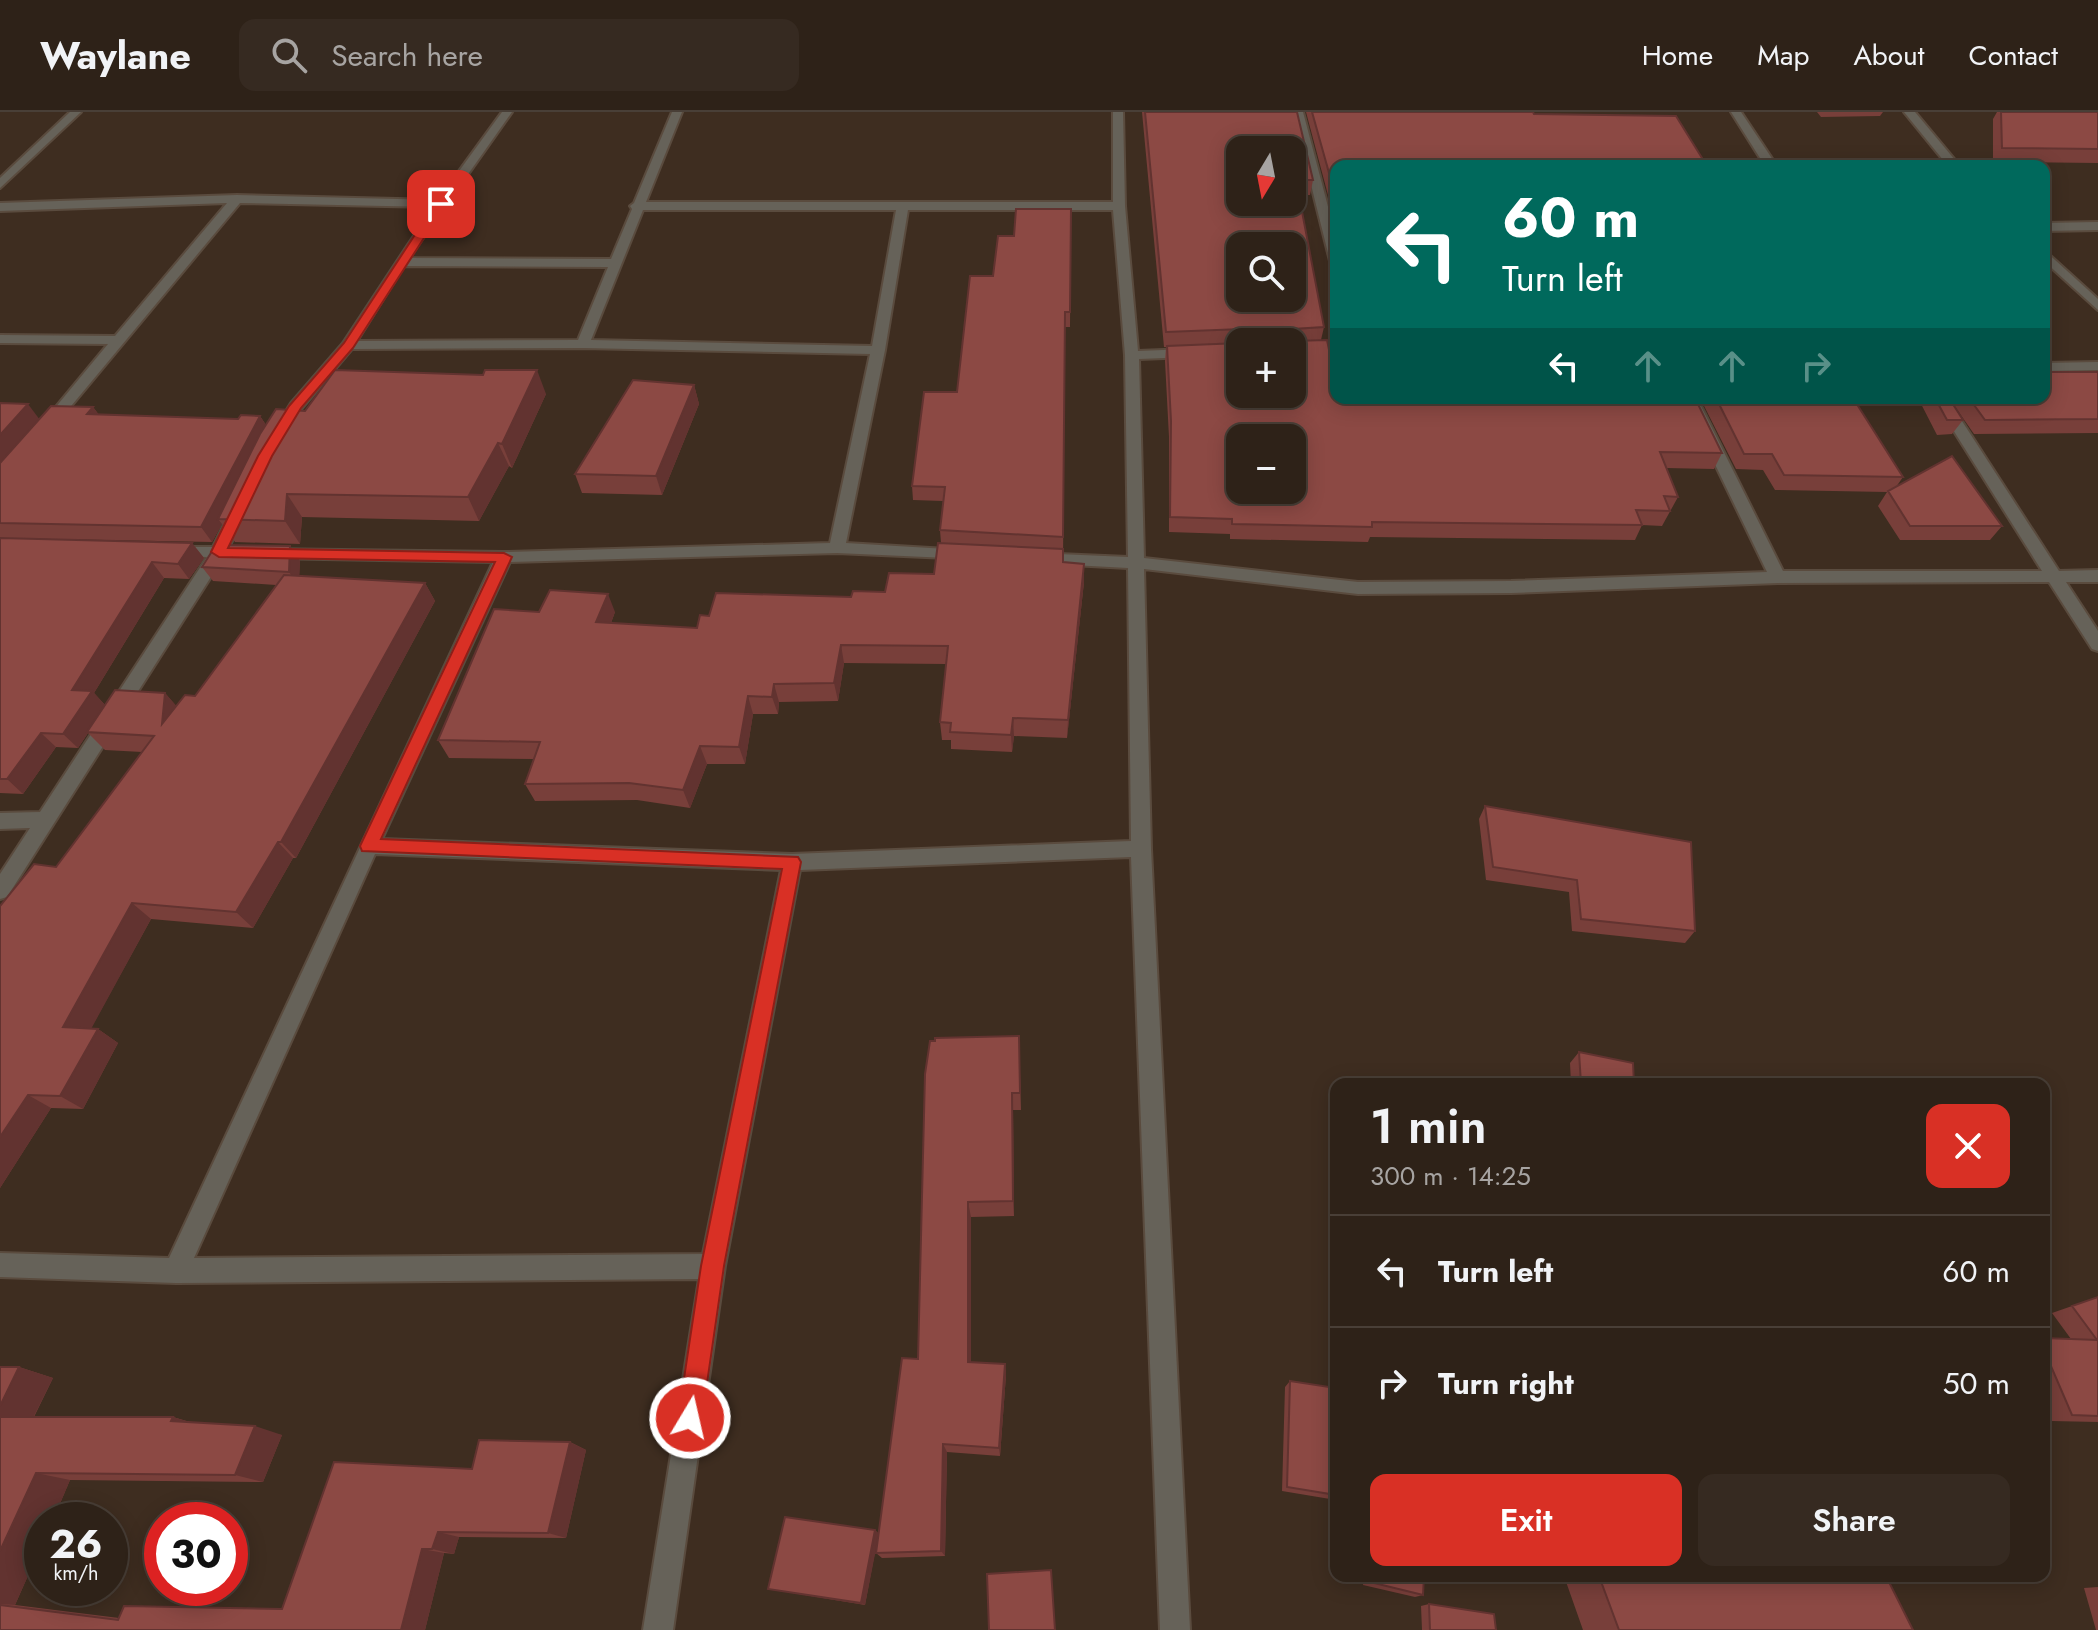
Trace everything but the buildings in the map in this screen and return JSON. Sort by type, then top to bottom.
[{"type":"street","points":[[0,184],[76,112]]},
{"type":"street","points":[[273,444],[296,406],[348,345],[400,262],[507,112]]},
{"type":"street","points":[[583,344],[636,206],[677,112]]},
{"type":"street","points":[[1118,112],[1119,206],[1132,355],[1141,849],[1175,1630]]},
{"type":"street","points":[[1298,112],[1330,239]]},
{"type":"street","points":[[1736,112],[1767,160]]},
{"type":"street","points":[[1909,112],[1949,160]]},
{"type":"street","points":[[0,207],[237,199],[441,204]]},
{"type":"street","points":[[41,433],[237,199]]},
{"type":"street","points":[[636,206],[1119,206]]},
{"type":"street","points":[[837,548],[878,350],[902,207]]},
{"type":"street","points":[[1322,209],[1330,209]]},
{"type":"street","points":[[2050,227],[2098,226]]},
{"type":"street","points":[[2050,260],[2098,306]]},
{"type":"street","points":[[400,262],[614,263]]},
{"type":"street","points":[[0,339],[122,340]]},
{"type":"street","points":[[348,345],[583,344],[878,350]]},
{"type":"street","points":[[1306,349],[1330,348]]},
{"type":"street","points":[[1132,355],[1226,352]]},
{"type":"street","points":[[2050,367],[2098,366]]},
{"type":"street","points":[[1693,404],[1778,577]]},
{"type":"street","points":[[1944,404],[2098,645]]},
{"type":"street","points":[[0,891],[219,552],[245,497]]},
{"type":"street","points":[[156,550],[504,557],[837,548],[988,556]]},
{"type":"street","points":[[176,1271],[504,557]]},
{"type":"street","points":[[1018,557],[1136,563],[1358,588],[1511,587],[1778,577],[2098,576]]},
{"type":"street","points":[[0,821],[46,820]]},
{"type":"street","points":[[369,846],[792,862],[1141,849]]},
{"type":"street","points":[[658,1630],[713,1266],[792,862]]},
{"type":"street","points":[[0,1265],[176,1271],[713,1266]]},
{"type":"route","points":[[441,204],[348,345],[296,406],[265,456],[219,552],[504,557],[369,846],[792,862],[713,1266],[690,1418]]}]
